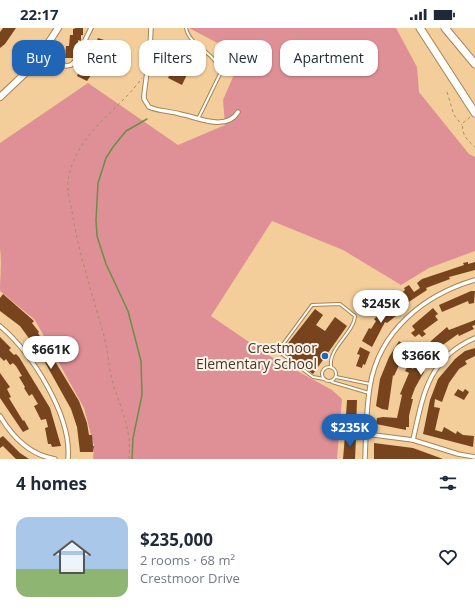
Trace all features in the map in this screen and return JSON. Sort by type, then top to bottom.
[{"type":"highway","points":[[419,28],[474,115]]},
{"type":"highway","points":[[445,28],[475,64]]},
{"type":"main road","points":[[51,40],[58,28]]},
{"type":"main road","points":[[0,97],[24,76]]},
{"type":"street","points":[[65,65],[72,65],[75,61],[91,28]]},
{"type":"street","points":[[150,40],[151,28]]},
{"type":"street","points":[[146,76],[144,99],[148,107],[214,122],[228,121],[238,112]]},
{"type":"street","points":[[365,459],[370,384],[385,346],[407,316],[437,295],[459,285],[475,280]]},
{"type":"street","points":[[0,326],[25,352],[60,410],[68,436],[68,459]]},
{"type":"street","points":[[413,440],[423,396],[432,374],[456,348],[475,338]]},
{"type":"street","points":[[0,416],[10,432],[28,448],[38,455],[55,459]]},
{"type":"street","points":[[366,434],[413,440],[458,454],[475,457]]},
{"type":"lane","points":[[186,28],[188,35],[216,60],[220,74],[198,119]]},
{"type":"lane","points":[[331,367],[331,360],[342,338],[350,329],[355,316],[340,304],[313,305],[278,351],[312,377],[324,379],[336,384],[369,393]]},
{"type":"lane","points":[[331,367],[336,370],[336,377]]},
{"type":"lane","points":[[324,379],[322,375],[323,370],[331,367]]},
{"type":"lane","points":[[336,377],[370,384]]},
{"type":"lane","points":[[331,381],[336,377]]},
{"type":"path","points":[[129,459],[129,441],[126,416],[114,384],[105,339],[78,241],[68,191],[68,180],[75,158],[87,136],[132,92],[143,76]]},
{"type":"path","points":[[447,92],[454,115],[462,125],[465,138],[475,147]]},
{"type":"path","points":[[462,125],[466,119],[474,115]]},
{"type":"shaded area","points":[[189,28],[396,28],[417,67],[419,92],[469,154],[475,157],[475,251],[429,268],[401,285],[343,250],[272,221],[211,316],[268,355],[332,390],[342,399],[337,459],[93,459],[94,446],[84,408],[35,320],[0,291],[0,143],[88,83],[178,145],[225,125],[223,100],[233,76],[272,76],[272,40],[214,40],[214,41]]},
{"type":"building","points":[[3,28],[16,28],[5,44],[0,48],[0,32]]},
{"type":"building","points":[[83,28],[83,35],[81,35],[81,40],[73,40],[73,58],[65,58],[66,46],[69,46],[70,35],[73,35],[73,29]]},
{"type":"building","points":[[77,76],[90,76],[87,81]]},
{"type":"building","points":[[169,76],[186,76],[182,85],[168,78]]},
{"type":"building","points":[[468,262],[468,264],[475,262],[475,270],[449,277],[450,279],[426,288],[427,290],[404,305],[398,296],[405,290],[404,288],[409,285],[414,292],[420,288],[417,283],[422,279],[464,265],[463,263]]},
{"type":"building","points":[[471,291],[475,291],[474,303],[469,304],[468,301],[442,312],[439,305]]},
{"type":"building","points":[[3,294],[34,321],[32,323],[39,332],[38,333],[79,401],[87,423],[89,435],[92,435],[94,446],[93,452],[80,452],[77,427],[71,409],[37,348],[20,326],[0,311],[0,298]]},
{"type":"building","points":[[393,302],[401,312],[387,323],[385,322],[372,347],[362,341],[369,328],[371,329],[376,321],[374,319]]},
{"type":"building","points":[[433,308],[438,314],[435,316],[438,320],[423,331],[426,334],[422,337],[419,334],[415,337],[411,333],[415,330],[412,326]]},
{"type":"building","points":[[315,309],[323,315],[316,325],[325,331],[335,317],[347,326],[313,374],[282,351]]},
{"type":"building","points":[[475,320],[475,325],[472,326],[474,329],[459,336],[458,334],[444,344],[420,370],[424,372],[411,399],[413,399],[409,416],[409,427],[406,427],[406,430],[376,424],[377,418],[397,418],[402,395],[400,394],[409,373],[405,371],[408,366],[413,369],[417,362],[415,360],[419,356],[420,357],[432,340],[447,327],[449,330]]},
{"type":"building","points":[[0,337],[11,348],[9,350],[14,355],[16,354],[19,357],[50,408],[61,446],[52,447],[51,444],[48,444],[45,428],[48,427],[46,419],[41,420],[34,406],[38,404],[32,394],[29,396],[24,388],[25,387],[19,377],[22,376],[16,366],[13,363],[10,365],[6,359],[4,361],[0,357]]},
{"type":"building","points":[[399,341],[403,344],[401,347],[406,350],[394,376],[393,375],[388,410],[382,409],[376,406],[380,379],[389,357]]},
{"type":"building","points":[[360,347],[370,352],[365,365],[363,364],[362,368],[356,366],[360,355],[357,354]]},
{"type":"building","points":[[475,348],[475,356],[465,361],[467,364],[459,369],[449,383],[442,402],[435,399],[434,407],[440,408],[435,430],[442,432],[444,427],[456,434],[457,431],[463,435],[474,436],[473,447],[423,434],[430,400],[438,379],[455,359],[465,351]]},
{"type":"building","points":[[0,373],[10,387],[7,389],[11,397],[9,398],[29,429],[23,432],[0,398]]},
{"type":"building","points":[[458,389],[463,392],[465,389],[469,392],[464,400],[454,395]]},
{"type":"building","points":[[347,400],[357,400],[356,431],[345,430]]},
{"type":"building","points":[[3,436],[20,453],[29,459],[16,459],[3,446],[0,448],[0,438]]},
{"type":"building","points":[[345,436],[356,438],[355,459],[343,459]]},
{"type":"building","points":[[374,443],[413,448],[443,459],[374,459]]},
{"type":"waterway","points":[[132,459],[133,438],[142,395],[141,361],[128,311],[106,264],[97,236],[96,220],[98,183],[106,158],[126,131],[147,119]]},
{"type":"place","name":"Crestmoor Elementary School","points":[[325,356]]}]
